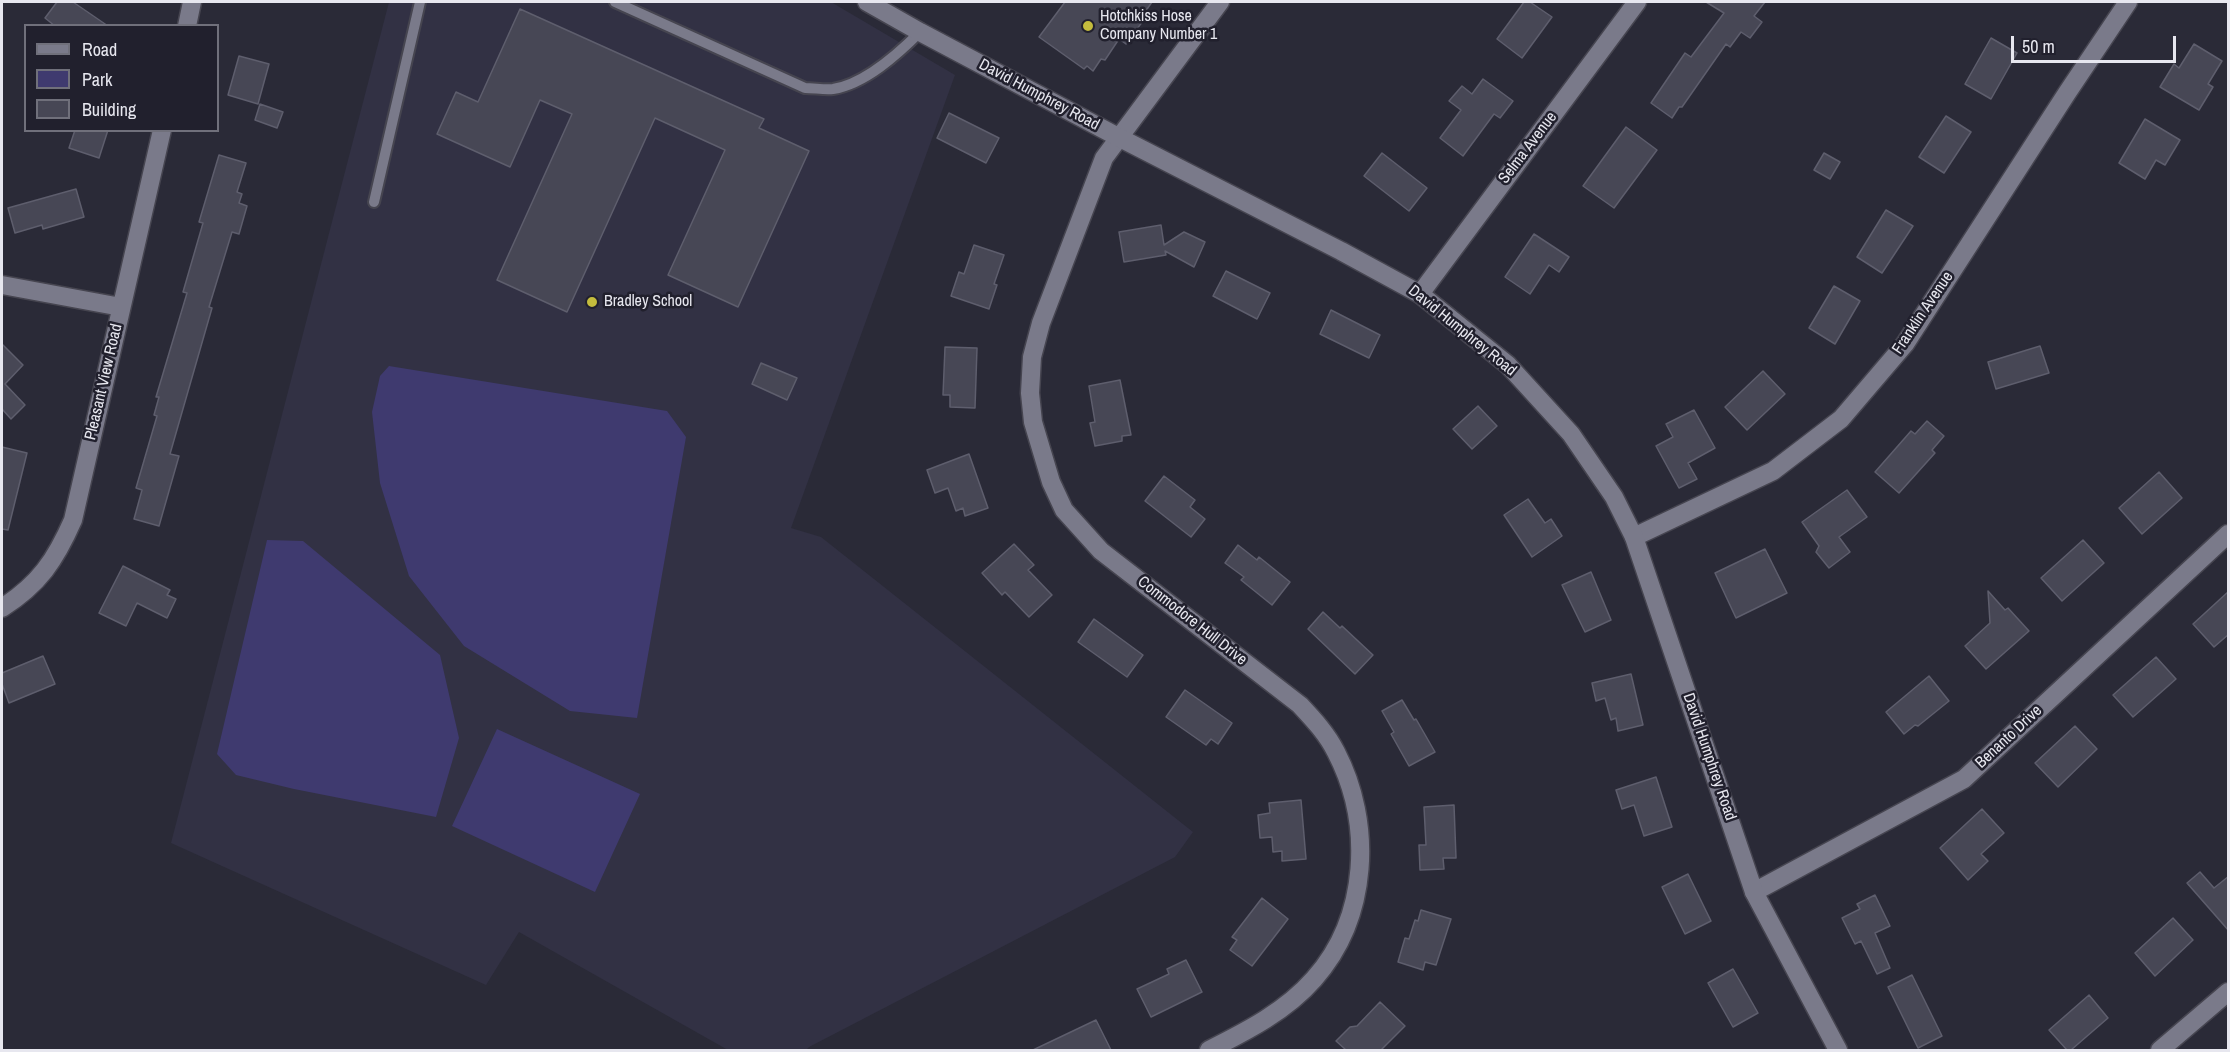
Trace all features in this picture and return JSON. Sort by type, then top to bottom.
[{"type":"street","points":[[187,24],[192,2]]},
{"type":"street","name":"Commodore Hull Drive","points":[[1209,1050],[1256,1027],[1287,1004],[1314,980],[1329,960],[1341,938],[1356,896],[1360,871],[1360,829],[1350,784],[1336,751],[1321,727],[1300,705],[1101,551],[1064,510],[1051,482],[1033,423],[1030,393],[1032,357],[1041,323],[1104,158],[1220,2]]},
{"type":"street","name":"Selma Avenue","points":[[1420,294],[1637,2]]},
{"type":"street","name":"Franklin Avenue","points":[[1634,537],[1773,471],[1841,419],[1905,344],[2128,2]]},
{"type":"street","name":"David Humphrey Road","points":[[871,3],[920,32],[1420,294],[1508,365],[1571,434],[1614,497],[1634,537],[1755,892],[1838,1050]]},
{"type":"street","name":"Pleasant View Road","points":[[2,608],[32,586],[47,570],[61,547],[73,520],[162,132]]},
{"type":"street","points":[[2,285],[121,306]]},
{"type":"street","name":"Benanto Drive","points":[[1755,892],[1964,779],[2229,534]]},
{"type":"street","points":[[2160,1050],[2229,992]]},
{"type":"lane","points":[[374,202],[420,2]]},
{"type":"lane","points":[[615,2],[805,88],[834,89],[862,78],[896,56],[920,32]]},
{"type":"shaded area","name":"Bradley School","points":[[389,2],[831,2],[955,75],[791,528],[821,537],[1193,832],[1175,857],[806,1050],[728,1050],[519,932],[486,985],[171,843]]},
{"type":"green space","points":[[389,366],[667,411],[686,437],[637,718],[570,711],[464,646],[409,576],[380,483],[372,412],[380,376]]},
{"type":"green space","points":[[267,540],[303,541],[440,655],[459,738],[436,817],[236,775],[217,754]]},
{"type":"green space","points":[[497,729],[640,794],[595,892],[452,826]]},
{"type":"building","points":[[57,2],[73,2],[105,24],[52,24],[45,18]]},
{"type":"building","points":[[1065,2],[1152,2],[1145,12],[1148,14],[1126,44],[1119,39],[1105,60],[1101,59],[1093,71],[1087,66],[1084,69],[1039,37]]},
{"type":"building","points":[[1524,2],[1530,2],[1552,17],[1522,58],[1497,39]]},
{"type":"building","points":[[1706,2],[1765,2],[1754,16],[1762,22],[1750,38],[1741,32],[1730,47],[1726,44],[1672,118],[1651,103],[1685,53],[1691,57],[1724,13]]},
{"type":"building","points":[[520,9],[764,119],[759,128],[809,151],[738,307],[668,275],[725,150],[655,118],[567,312],[497,280],[572,114],[540,100],[510,167],[437,134],[456,92],[478,102]]},
{"type":"building","points":[[1991,38],[2017,53],[1991,99],[1965,84]]},
{"type":"building","points":[[2194,44],[2222,61],[2208,84],[2213,87],[2199,110],[2160,87],[2174,64],[2179,68]]},
{"type":"building","points":[[239,56],[269,64],[258,104],[228,95]]},
{"type":"building","points":[[1483,79],[1513,101],[1500,118],[1494,114],[1463,156],[1440,138],[1461,110],[1449,101],[1462,86],[1472,94]]},
{"type":"building","points":[[260,104],[283,112],[277,128],[255,120]]},
{"type":"building","points":[[949,113],[999,138],[986,163],[937,138]]},
{"type":"building","points":[[1946,116],[1971,132],[1944,173],[1919,157]]},
{"type":"building","points":[[2145,119],[2180,140],[2165,165],[2156,160],[2145,179],[2119,163]]},
{"type":"building","points":[[1626,127],[1657,150],[1614,208],[1583,186]]},
{"type":"building","points":[[74,132],[107,132],[99,158],[69,148]]},
{"type":"building","points":[[1382,153],[1427,188],[1409,211],[1364,176]]},
{"type":"building","points":[[1824,153],[1840,162],[1830,179],[1814,170]]},
{"type":"building","points":[[219,155],[246,163],[237,192],[242,194],[239,203],[247,206],[239,234],[232,232],[209,307],[212,308],[170,454],[179,456],[159,526],[134,519],[142,490],[136,488],[157,416],[154,415],[159,397],[156,397],[187,293],[183,292],[203,223],[199,222]]},
{"type":"building","points":[[76,189],[84,217],[43,229],[42,225],[15,233],[8,208]]},
{"type":"building","points":[[1886,210],[1913,226],[1882,273],[1857,257]]},
{"type":"building","points":[[1161,225],[1164,245],[1184,232],[1205,242],[1194,267],[1165,251],[1166,255],[1124,262],[1119,232]]},
{"type":"building","points":[[1534,234],[1569,257],[1559,272],[1549,265],[1530,294],[1505,277]]},
{"type":"building","points":[[974,245],[1004,255],[994,284],[997,285],[989,309],[951,296],[959,272],[964,274]]},
{"type":"building","points":[[1226,271],[1270,293],[1257,319],[1213,296]]},
{"type":"building","points":[[1834,286],[1860,301],[1835,344],[1809,328]]},
{"type":"building","points":[[1331,310],[1380,335],[1369,358],[1320,334]]},
{"type":"building","points":[[2,344],[23,365],[5,384],[25,405],[11,419],[2,409]]},
{"type":"building","points":[[2040,346],[2049,373],[1996,389],[1988,362]]},
{"type":"building","points":[[945,347],[977,348],[975,408],[950,407],[950,395],[943,395]]},
{"type":"building","points":[[761,363],[797,378],[787,400],[752,384]]},
{"type":"building","points":[[1763,371],[1785,394],[1747,430],[1725,407]]},
{"type":"building","points":[[1120,380],[1131,435],[1122,436],[1122,441],[1095,446],[1090,423],[1095,422],[1089,386]]},
{"type":"building","points":[[1478,406],[1497,426],[1472,449],[1453,429]]},
{"type":"building","points":[[1694,410],[1715,448],[1688,463],[1697,479],[1679,488],[1656,446],[1673,437],[1666,424]]},
{"type":"building","points":[[1927,421],[1944,436],[1932,450],[1935,453],[1899,493],[1875,472],[1911,431],[1915,434]]},
{"type":"building","points":[[2,447],[27,453],[8,530],[2,529]]},
{"type":"building","points":[[969,454],[988,508],[965,516],[963,508],[956,511],[948,488],[935,493],[927,470]]},
{"type":"building","points":[[2159,472],[2182,498],[2142,534],[2119,508]]},
{"type":"building","points":[[1164,476],[1195,500],[1190,507],[1205,519],[1191,537],[1145,501]]},
{"type":"building","points":[[1847,490],[1867,517],[1839,537],[1850,552],[1829,568],[1816,552],[1819,546],[1802,522]]},
{"type":"building","points":[[1528,499],[1545,523],[1551,519],[1562,536],[1532,557],[1504,515]]},
{"type":"building","points":[[2083,540],[2104,563],[2062,601],[2041,578]]},
{"type":"building","points":[[1014,544],[1034,565],[1028,570],[1052,595],[1029,617],[1005,592],[1002,595],[982,573]]},
{"type":"building","points":[[1238,545],[1257,560],[1259,557],[1290,582],[1272,605],[1241,580],[1244,577],[1225,563]]},
{"type":"building","points":[[1765,549],[1787,593],[1736,618],[1715,573]]},
{"type":"building","points":[[123,566],[170,590],[167,595],[176,599],[167,618],[137,603],[126,626],[99,613]]},
{"type":"building","points":[[1591,572],[1611,620],[1585,632],[1562,585]]},
{"type":"building","points":[[1988,591],[2029,631],[1986,669],[1965,646],[1990,623]]},
{"type":"building","points":[[2229,591],[2229,634],[2214,647],[2193,624]]},
{"type":"building","points":[[1323,612],[1373,655],[1355,674],[1308,629]]},
{"type":"building","points":[[1094,619],[1143,655],[1127,677],[1078,642]]},
{"type":"building","points":[[43,656],[55,684],[9,703],[2,684],[2,673]]},
{"type":"building","points":[[2156,657],[2176,679],[2133,717],[2113,695]]},
{"type":"building","points":[[1631,674],[1643,725],[1618,731],[1616,718],[1611,720],[1605,698],[1596,701],[1592,683]]},
{"type":"building","points":[[1929,676],[1949,701],[1918,726],[1915,725],[1904,734],[1886,712]]},
{"type":"building","points":[[1185,690],[1232,723],[1218,744],[1211,739],[1206,745],[1166,717]]},
{"type":"building","points":[[1402,700],[1435,752],[1409,766],[1391,734],[1394,732],[1382,711]]},
{"type":"building","points":[[2075,726],[2097,749],[2058,787],[2035,763]]},
{"type":"building","points":[[1656,777],[1672,827],[1644,836],[1634,805],[1622,809],[1616,790]]},
{"type":"building","points":[[1301,800],[1306,859],[1282,861],[1282,851],[1273,852],[1272,837],[1260,838],[1258,815],[1270,813],[1269,803]]},
{"type":"building","points":[[1454,805],[1456,858],[1443,858],[1444,869],[1420,870],[1419,845],[1426,845],[1424,807]]},
{"type":"building","points":[[1982,809],[2004,833],[1981,854],[1988,861],[1968,880],[1940,848]]},
{"type":"building","points":[[2200,872],[2214,888],[2229,876],[2229,931],[2187,883]]},
{"type":"building","points":[[1688,874],[1711,921],[1685,934],[1662,887]]},
{"type":"building","points":[[1875,895],[1890,926],[1875,933],[1890,968],[1877,974],[1861,941],[1855,944],[1842,918],[1860,909],[1857,904]]},
{"type":"building","points":[[1262,898],[1288,919],[1252,966],[1230,950],[1237,940],[1232,937]]},
{"type":"building","points":[[1421,910],[1451,919],[1436,965],[1425,962],[1423,970],[1398,962],[1405,938],[1409,939]]},
{"type":"building","points":[[2173,918],[2193,940],[2155,976],[2135,953]]},
{"type":"building","points":[[1186,960],[1202,992],[1151,1017],[1137,989],[1169,974],[1167,969]]},
{"type":"building","points":[[1733,969],[1758,1013],[1733,1027],[1708,983]]},
{"type":"building","points":[[1912,975],[1942,1036],[1918,1048],[1888,987]]},
{"type":"building","points":[[2089,995],[2108,1018],[2071,1050],[2067,1050],[2049,1030]]},
{"type":"building","points":[[1380,1002],[1405,1026],[1381,1050],[1346,1050],[1336,1041],[1350,1027],[1357,1026]]},
{"type":"building","points":[[1096,1020],[1111,1050],[1033,1050]]},
{"type":"place","name":"Hotchkiss Hose Company Number 1","points":[[1088,26]]},
{"type":"place","name":"Bradley School","points":[[592,302]]}]
